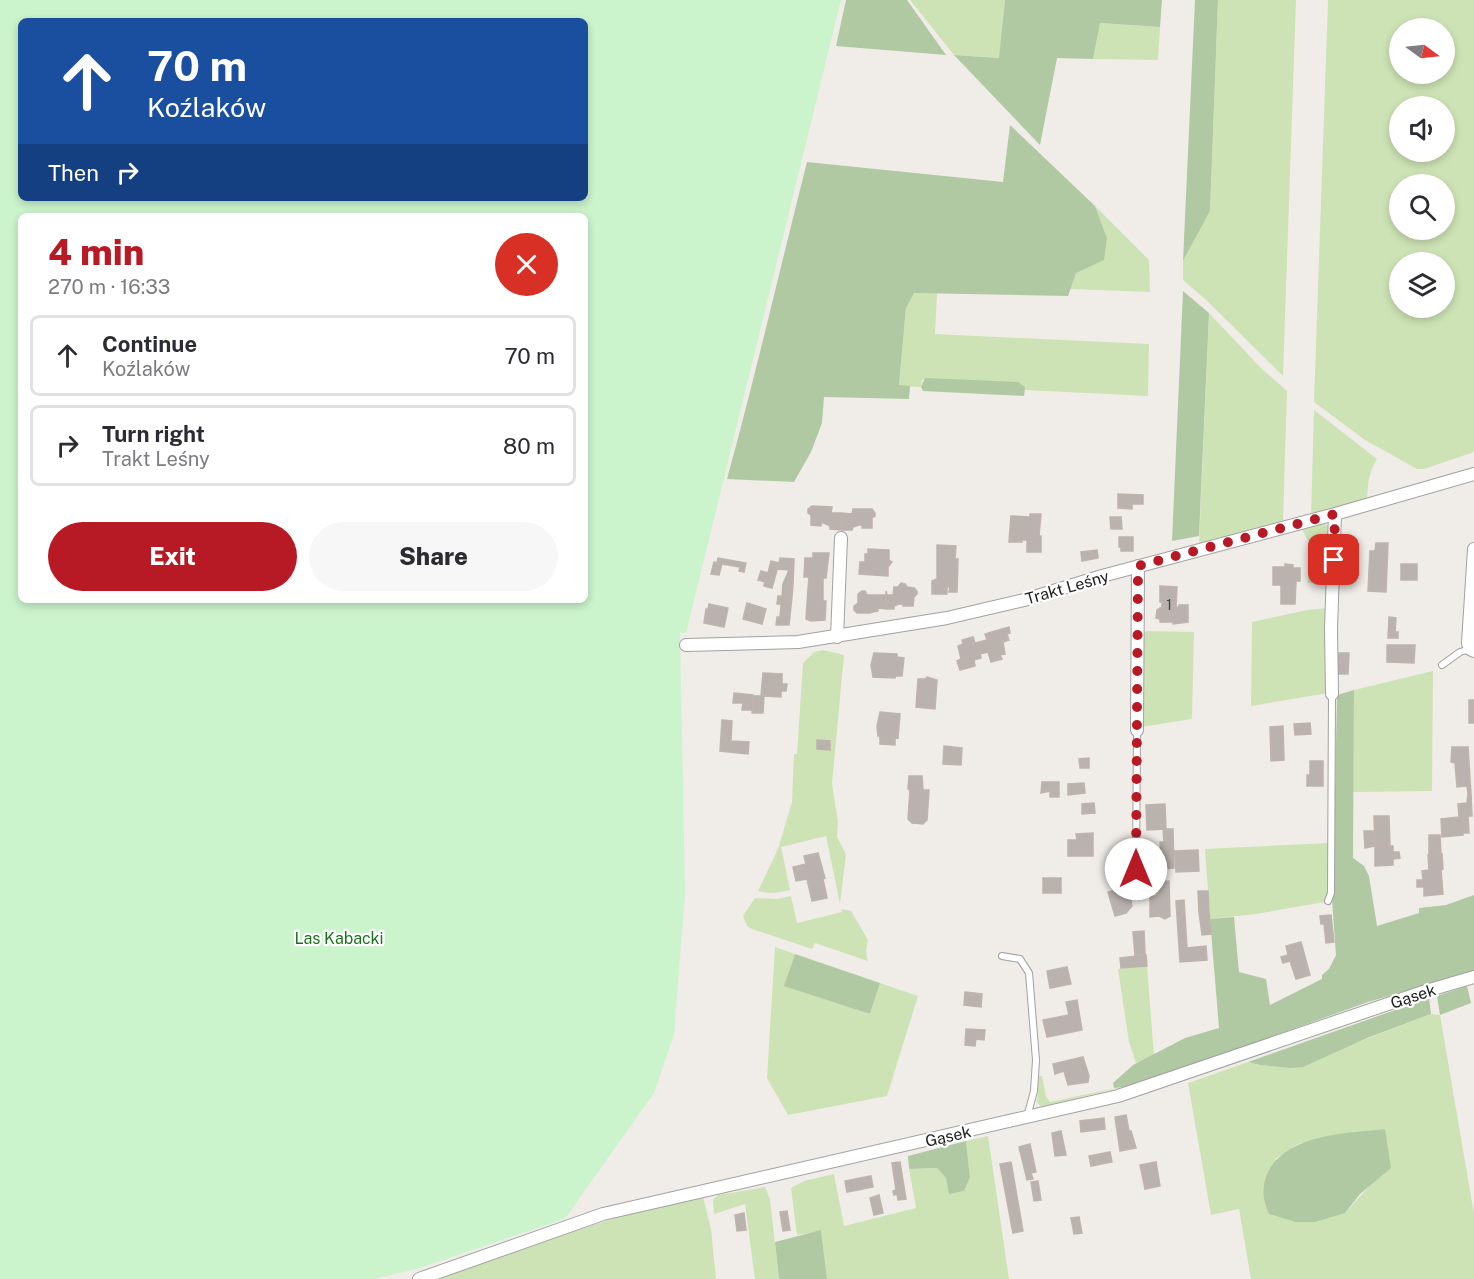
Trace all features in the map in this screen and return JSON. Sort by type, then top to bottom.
[{"type":"street","name":"Trakt Leśny","points":[[686,645],[789,643],[837,637],[969,613],[1034,597],[1138,566],[1335,514],[1474,474]]},
{"type":"street","points":[[1332,694],[1331,628],[1335,514]]},
{"type":"street","points":[[837,637],[841,538]]},
{"type":"street","points":[[1471,648],[1474,549]]},
{"type":"street","points":[[1137,730],[1138,566]]},
{"type":"street","name":"Gąsek","points":[[419,1279],[603,1214],[1118,1096],[1426,991],[1474,977]]},
{"type":"lane","points":[[1442,665],[1460,652],[1471,648]]},
{"type":"lane","points":[[1328,901],[1331,893],[1332,694]]},
{"type":"lane","points":[[1136,869],[1137,730]]},
{"type":"lane","points":[[1002,956],[1020,959],[1029,973],[1036,1074],[1027,1118]]},
{"type":"green space","name":"Las Kabacki","points":[[0,0],[841,0],[686,633],[680,633],[685,893],[674,1035],[654,1093],[567,1216],[561,1220],[420,1268],[374,1279],[0,1279]]},
{"type":"green space","points":[[846,0],[907,0],[946,55],[836,46]]},
{"type":"green space","points":[[910,0],[1005,0],[1000,58],[954,55]]},
{"type":"green space","points":[[1005,0],[1162,0],[1160,27],[1100,23],[1093,59],[1057,58],[1040,145],[954,55],[999,58]]},
{"type":"green space","points":[[1195,0],[1218,0],[1210,211],[1183,261]]},
{"type":"green space","points":[[1218,0],[1296,0],[1283,376],[1183,280],[1183,261],[1210,211]]},
{"type":"green space","points":[[1328,0],[1474,0],[1474,452],[1424,469],[1417,469],[1365,440],[1314,402]]},
{"type":"green space","points":[[1100,23],[1160,27],[1158,60],[1093,59]]},
{"type":"green space","points":[[1010,125],[1095,206],[1107,238],[1104,260],[1076,273],[1068,296],[914,293],[906,308],[899,385],[910,386],[909,399],[824,397],[822,423],[811,452],[794,482],[727,479],[807,162],[1003,182]]},
{"type":"green space","points":[[1095,206],[1149,260],[1150,292],[1070,289],[1076,273],[1107,238]]},
{"type":"green space","points":[[1183,291],[1209,313],[1199,536],[1172,541]]},
{"type":"green space","points":[[914,292],[937,293],[935,334],[1149,344],[1148,396],[1025,390],[1025,387],[922,380],[921,387],[899,386],[906,308]]},
{"type":"green space","points":[[1209,313],[1260,367],[1287,391],[1283,523],[1199,545]]},
{"type":"green space","points":[[925,378],[1018,382],[1025,387],[1024,396],[923,391],[921,387]]},
{"type":"green space","points":[[1314,410],[1377,459],[1369,478],[1367,499],[1311,515]]},
{"type":"green space","points":[[1323,524],[1330,526],[1329,582],[1308,583],[1308,541],[1302,529]]},
{"type":"green space","points":[[1328,608],[1328,693],[1251,706],[1252,622],[1307,610]]},
{"type":"green space","points":[[1146,631],[1194,632],[1192,719],[1141,727],[1141,638]]},
{"type":"green space","points":[[823,650],[844,655],[832,784],[838,821],[837,837],[846,854],[840,904],[826,836],[781,847],[790,890],[774,893],[758,891],[778,849],[792,802],[803,663],[814,652]]},
{"type":"green space","points":[[1433,671],[1432,791],[1353,792],[1354,690]]},
{"type":"green space","points":[[1354,690],[1353,858],[1364,866],[1369,876],[1377,926],[1419,913],[1419,908],[1446,905],[1474,895],[1474,971],[1368,1002],[1187,1067],[1130,1086],[1114,1088],[1113,1083],[1133,1065],[1185,1038],[1219,1028],[1210,919],[1234,917],[1239,972],[1266,979],[1270,1005],[1322,979],[1322,975],[1329,969],[1336,955],[1332,900],[1335,868],[1337,695]]},
{"type":"green space","points":[[1329,843],[1328,894],[1325,902],[1210,919],[1205,849]]},
{"type":"green space","points":[[791,896],[797,923],[842,912],[841,909],[851,911],[868,940],[866,952],[868,961],[815,943],[812,949],[747,926],[743,916],[755,898],[777,899]]},
{"type":"green space","points":[[775,947],[795,954],[785,985],[870,1014],[880,983],[918,996],[887,1096],[788,1115],[767,1078]]},
{"type":"green space","points":[[795,954],[880,983],[870,1014],[784,986]]},
{"type":"green space","points":[[1147,966],[1154,1055],[1136,1063],[1129,1042],[1118,969]]},
{"type":"green space","points":[[1467,986],[1471,1003],[1440,1015],[1437,996]]},
{"type":"green space","points":[[1429,998],[1431,1014],[1367,1038],[1303,1067],[1290,1068],[1248,1062]]},
{"type":"green space","points":[[1431,1014],[1440,1015],[1474,1214],[1474,1279],[1251,1279],[1239,1209],[1211,1215],[1188,1083],[1248,1062],[1290,1068]],"holes":[[[1385,1129],[1386,1139],[1374,1181],[1345,1213],[1275,1159],[1298,1144],[1334,1135]]]},
{"type":"green space","points":[[1039,1076],[1042,1076],[1046,1096],[1050,1102],[1125,1086],[1042,1107],[1037,1103]]},
{"type":"green space","points":[[1385,1129],[1391,1168],[1360,1194],[1345,1213],[1315,1222],[1296,1222],[1269,1214],[1263,1192],[1266,1176],[1278,1158],[1290,1149],[1305,1142],[1337,1134]]},
{"type":"green space","points":[[988,1136],[1009,1279],[827,1279],[821,1231],[797,1235],[791,1188],[804,1181],[834,1174],[844,1226],[916,1208],[909,1169],[937,1168],[946,1178],[970,1177],[966,1141]]},
{"type":"green space","points":[[966,1141],[970,1177],[964,1191],[949,1194],[946,1178],[937,1168],[909,1169],[908,1156]]},
{"type":"green space","points":[[765,1187],[770,1199],[779,1279],[755,1279],[745,1204],[714,1214],[713,1200],[718,1195]]},
{"type":"green space","points":[[703,1197],[711,1229],[716,1279],[439,1279],[625,1215]]},
{"type":"green space","points":[[821,1230],[827,1279],[779,1279],[775,1242]]},
{"type":"building","points":[[1118,494],[1143,495],[1143,504],[1132,504],[1132,509],[1118,508]]},
{"type":"building","points":[[812,506],[832,507],[831,513],[842,513],[841,530],[830,529],[830,526],[824,523],[821,523],[821,526],[811,525],[811,515],[808,509]]},
{"type":"building","points":[[853,509],[872,509],[875,516],[872,518],[872,528],[862,528],[862,525],[859,525],[853,527],[852,530],[841,530],[842,513],[852,514]]},
{"type":"building","points":[[1030,514],[1041,514],[1039,536],[1041,536],[1041,552],[1027,552],[1027,540],[1009,542],[1011,516],[1030,517]]},
{"type":"building","points":[[1110,517],[1121,517],[1122,529],[1111,529]]},
{"type":"building","points":[[1119,537],[1133,537],[1133,551],[1121,551]]},
{"type":"building","points":[[1376,543],[1388,543],[1386,592],[1368,591],[1370,551],[1375,551]]},
{"type":"building","points":[[937,545],[956,546],[957,592],[949,592],[950,587],[947,587],[947,594],[932,594],[932,581],[937,579]]},
{"type":"building","points":[[868,549],[889,550],[889,560],[892,562],[888,567],[888,576],[859,574],[860,562],[865,562]]},
{"type":"building","points":[[1097,550],[1098,558],[1082,561],[1081,552]]},
{"type":"building","points":[[813,553],[829,553],[826,578],[823,578],[823,589],[808,589],[809,577],[804,577],[805,558],[813,558]]},
{"type":"building","points":[[718,558],[746,563],[744,572],[739,571],[740,567],[722,564],[719,575],[711,574],[714,562],[717,563]]},
{"type":"building","points":[[780,558],[794,559],[793,584],[783,584],[789,570],[778,569]]},
{"type":"building","points":[[771,561],[779,563],[772,588],[764,586],[765,582],[758,580],[761,571],[768,573]]},
{"type":"building","points":[[1285,564],[1293,565],[1293,568],[1300,568],[1300,581],[1296,581],[1295,604],[1281,604],[1281,585],[1273,585],[1273,567],[1285,567]]},
{"type":"building","points":[[1401,564],[1417,564],[1417,580],[1401,580]]},
{"type":"building","points":[[901,583],[917,591],[913,606],[899,604],[894,606],[894,609],[886,609],[886,591],[887,595],[893,595],[894,587],[898,587]]},
{"type":"building","points":[[783,584],[793,584],[792,597],[782,596]]},
{"type":"building","points":[[1160,586],[1177,587],[1176,607],[1188,605],[1188,622],[1173,624],[1173,622],[1160,622],[1160,619],[1156,618],[1157,610],[1162,607]]},
{"type":"building","points":[[808,589],[823,589],[823,601],[826,601],[825,620],[806,619]]},
{"type":"building","points":[[865,591],[867,595],[886,595],[886,609],[878,608],[878,611],[857,613],[854,606],[858,603],[858,594]]},
{"type":"building","points":[[778,596],[792,597],[789,625],[776,625],[777,617],[780,617],[781,604],[777,604]]},
{"type":"building","points":[[747,603],[766,609],[762,624],[743,619]]},
{"type":"building","points":[[709,604],[728,608],[724,627],[704,623]]},
{"type":"building","points":[[1389,617],[1396,618],[1395,632],[1398,632],[1398,638],[1388,638]]},
{"type":"building","points":[[1009,627],[1010,633],[1007,634],[1009,640],[1003,642],[1005,654],[1000,655],[1002,659],[991,662],[988,652],[980,654],[981,658],[974,660],[975,666],[960,670],[957,661],[961,659],[958,646],[963,644],[962,640],[973,637],[975,643],[987,640],[985,634]]},
{"type":"building","points":[[1387,645],[1415,645],[1414,663],[1387,662]]},
{"type":"building","points":[[874,653],[897,654],[897,657],[904,658],[902,676],[873,677],[871,665]]},
{"type":"building","points":[[1338,653],[1349,653],[1348,674],[1338,674]]},
{"type":"building","points":[[763,673],[782,674],[782,684],[787,684],[786,691],[781,691],[781,697],[761,696]]},
{"type":"building","points":[[927,677],[937,680],[935,709],[916,707],[918,679]]},
{"type":"building","points":[[734,693],[753,695],[752,710],[742,710],[743,703],[733,703]]},
{"type":"building","points":[[754,696],[764,696],[763,713],[752,713]]},
{"type":"building","points":[[1469,700],[1474,700],[1474,723],[1469,723]]},
{"type":"building","points":[[880,712],[900,714],[898,738],[895,737],[895,745],[880,744],[877,726]]},
{"type":"building","points":[[722,720],[732,721],[731,741],[749,742],[748,754],[720,751]]},
{"type":"building","points":[[1310,723],[1311,734],[1295,735],[1294,724]]},
{"type":"building","points":[[1283,726],[1284,760],[1271,761],[1270,727]]},
{"type":"building","points":[[817,740],[830,741],[830,750],[817,749]]},
{"type":"building","points":[[944,746],[962,748],[961,765],[943,764]]},
{"type":"building","points":[[1452,747],[1468,747],[1471,794],[1468,794],[1467,786],[1457,787],[1455,763],[1451,762]]},
{"type":"building","points":[[1089,758],[1089,768],[1080,768],[1079,759]]},
{"type":"building","points":[[1310,761],[1323,761],[1323,786],[1307,786]]},
{"type":"building","points":[[909,776],[922,776],[923,790],[929,790],[927,820],[923,824],[912,823],[908,819]]},
{"type":"building","points":[[1042,782],[1059,782],[1059,797],[1050,797],[1050,791],[1041,793]]},
{"type":"building","points":[[1084,783],[1085,793],[1068,795],[1068,784]]},
{"type":"building","points":[[1468,794],[1471,794],[1472,816],[1468,816],[1469,833],[1442,837],[1441,819],[1459,817],[1458,804],[1467,803]]},
{"type":"building","points":[[1094,803],[1095,813],[1082,814],[1082,804]]},
{"type":"building","points":[[1165,804],[1166,829],[1147,830],[1146,805]]},
{"type":"building","points":[[1374,816],[1389,816],[1390,846],[1375,846]]},
{"type":"building","points":[[1163,829],[1173,829],[1174,868],[1162,869],[1160,842],[1164,842]]},
{"type":"building","points":[[1364,831],[1374,831],[1375,846],[1365,848]]},
{"type":"building","points":[[1093,833],[1093,856],[1068,856],[1068,840],[1077,840],[1076,834]]},
{"type":"building","points":[[1429,835],[1440,835],[1441,854],[1429,855]]},
{"type":"building","points":[[1375,846],[1393,846],[1393,852],[1399,852],[1400,858],[1393,859],[1393,865],[1375,866]]},
{"type":"building","points":[[1198,850],[1199,871],[1176,872],[1175,851]]},
{"type":"building","points":[[818,853],[825,878],[823,879],[827,898],[812,901],[807,879],[796,881],[793,867],[806,864],[804,856]]},
{"type":"building","points":[[1442,854],[1443,894],[1424,896],[1424,887],[1417,887],[1417,880],[1423,880],[1422,871],[1429,870],[1428,855]]},
{"type":"building","points":[[1043,878],[1061,878],[1061,893],[1043,893]]},
{"type":"building","points":[[1169,881],[1170,916],[1165,919],[1159,916],[1150,917],[1150,896],[1156,896],[1158,891],[1156,882]]},
{"type":"building","points":[[1123,888],[1129,891],[1132,906],[1126,913],[1115,916],[1108,892]]},
{"type":"building","points":[[1198,891],[1208,891],[1209,912],[1199,912]]},
{"type":"building","points":[[1184,900],[1187,948],[1206,946],[1207,960],[1180,962],[1176,901]]},
{"type":"building","points":[[1199,912],[1209,912],[1211,934],[1202,935]]},
{"type":"building","points":[[1331,915],[1334,942],[1326,943],[1324,924],[1321,924],[1320,916]]},
{"type":"building","points":[[1144,931],[1145,954],[1135,955],[1133,932]]},
{"type":"building","points":[[1301,942],[1310,975],[1296,979],[1290,961],[1283,963],[1281,957],[1288,955],[1286,946]]},
{"type":"building","points":[[1146,955],[1147,966],[1121,968],[1120,958]]},
{"type":"building","points":[[1067,967],[1071,984],[1050,988],[1047,971]]},
{"type":"building","points":[[965,992],[982,994],[981,1007],[964,1005]]},
{"type":"building","points":[[1077,1000],[1082,1030],[1047,1037],[1043,1020],[1069,1015],[1066,1002]]},
{"type":"building","points":[[966,1029],[985,1030],[984,1040],[976,1039],[975,1046],[965,1045]]},
{"type":"building","points":[[1083,1057],[1089,1076],[1088,1082],[1068,1085],[1064,1071],[1055,1074],[1053,1064]]},
{"type":"building","points":[[1126,1115],[1136,1148],[1120,1151],[1115,1117]]},
{"type":"building","points":[[1104,1118],[1105,1129],[1081,1132],[1080,1121]]},
{"type":"building","points":[[1061,1131],[1066,1155],[1055,1156],[1052,1133]]},
{"type":"building","points":[[1030,1144],[1036,1172],[1031,1173],[1033,1179],[1027,1180],[1019,1147]]},
{"type":"building","points":[[1110,1152],[1112,1162],[1091,1166],[1089,1156]]},
{"type":"building","points":[[900,1162],[906,1199],[898,1200],[897,1194],[894,1195],[893,1191],[896,1190],[892,1163]]},
{"type":"building","points":[[1011,1162],[1023,1231],[1013,1233],[1000,1164]]},
{"type":"building","points":[[1156,1162],[1160,1186],[1145,1189],[1140,1165]]},
{"type":"building","points":[[871,1176],[873,1187],[847,1192],[845,1181]]},
{"type":"building","points":[[1038,1181],[1041,1200],[1034,1201],[1031,1182]]},
{"type":"building","points":[[879,1195],[883,1213],[874,1215],[870,1198]]},
{"type":"building","points":[[787,1211],[790,1230],[783,1231],[780,1212]]},
{"type":"building","points":[[744,1213],[746,1230],[737,1231],[735,1215]]},
{"type":"building","points":[[1079,1217],[1082,1233],[1074,1234],[1071,1218]]},
{"type":"route","points":[[1136,869],[1138,566],[1335,514],[1334,560]]}]
